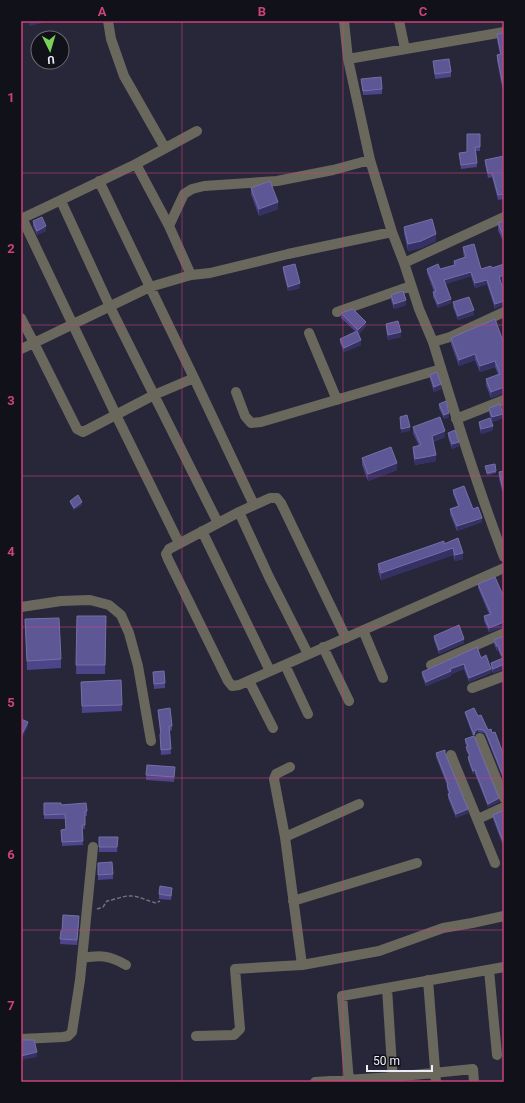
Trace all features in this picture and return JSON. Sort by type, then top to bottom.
[{"type":"street","points":[[108,21],[111,40],[124,76],[165,148]]},
{"type":"street","points":[[344,21],[348,59],[370,160],[392,232],[433,342],[487,514],[504,557]]},
{"type":"street","points":[[399,21],[405,49]]},
{"type":"street","points":[[348,59],[504,32]]},
{"type":"street","points":[[179,543],[22,219],[136,164],[197,131]]},
{"type":"street","points":[[169,226],[184,194],[192,189],[204,186],[277,181],[333,170],[370,160]]},
{"type":"street","points":[[136,164],[169,226],[190,275]]},
{"type":"street","points":[[99,181],[254,505]]},
{"type":"street","points":[[61,201],[110,307],[218,523]]},
{"type":"street","points":[[404,263],[504,217]]},
{"type":"street","points":[[21,349],[150,287],[190,275],[210,273],[288,254],[392,232]]},
{"type":"street","points":[[337,312],[411,286]]},
{"type":"street","points":[[433,342],[450,337],[504,312]]},
{"type":"street","points":[[21,318],[77,429],[83,432],[154,396],[194,378]]},
{"type":"street","points":[[308,333],[337,400]]},
{"type":"street","points":[[236,392],[245,416],[251,423],[261,422],[441,369]]},
{"type":"street","points":[[456,418],[504,400]]},
{"type":"street","points":[[346,638],[281,503],[277,498],[270,498],[239,512],[169,548],[166,554],[224,674],[232,686],[249,681],[504,568]]},
{"type":"street","points":[[239,512],[269,577],[308,654]]},
{"type":"street","points":[[202,531],[270,671]]},
{"type":"street","points":[[21,607],[62,601],[90,600],[109,604],[121,615],[129,633],[138,666],[151,741]]},
{"type":"street","points":[[363,630],[384,678]]},
{"type":"street","points":[[431,665],[504,633]]},
{"type":"street","points":[[323,647],[349,701]]},
{"type":"street","points":[[285,664],[308,714]]},
{"type":"street","points":[[472,688],[504,676]]},
{"type":"street","points":[[249,681],[273,728]]},
{"type":"street","points":[[480,738],[504,798]]},
{"type":"street","points":[[451,755],[495,863]]},
{"type":"street","points":[[290,767],[276,774],[274,779],[285,837],[302,965]]},
{"type":"street","points":[[285,837],[360,804]]},
{"type":"street","points":[[478,819],[504,807]]},
{"type":"street","points":[[21,1039],[63,1037],[71,1034],[80,980],[93,847]]},
{"type":"street","points":[[293,901],[417,864]]},
{"type":"street","points":[[196,1036],[234,1035],[240,1030],[235,969],[302,965],[379,951],[443,928],[472,924],[504,916]]},
{"type":"street","points":[[82,958],[98,955],[114,958],[126,965]]},
{"type":"street","points":[[349,1081],[342,996],[504,968]]},
{"type":"street","points":[[489,970],[498,1055]]},
{"type":"street","points":[[428,980],[436,1077]]},
{"type":"street","points":[[387,988],[393,1080]]},
{"type":"street","points":[[315,1082],[393,1080],[436,1077],[473,1069],[474,1082]]},
{"type":"path","points":[[86,914],[103,907],[107,901],[129,896],[156,903],[160,901]]},
{"type":"building","points":[[504,33],[504,91],[497,55],[501,54],[497,34]]},
{"type":"building","points":[[449,59],[451,72],[435,74],[433,61]]},
{"type":"building","points":[[381,77],[382,89],[363,91],[361,79]]},
{"type":"building","points":[[467,134],[480,134],[480,147],[475,147],[477,163],[461,165],[459,153],[467,152]]},
{"type":"building","points":[[504,156],[504,194],[498,195],[492,173],[488,173],[485,160]]},
{"type":"building","points":[[270,181],[278,202],[259,209],[251,188]]},
{"type":"building","points":[[42,217],[46,226],[37,231],[33,221]]},
{"type":"building","points":[[432,219],[436,234],[421,241],[408,244],[404,227]]},
{"type":"building","points":[[504,221],[504,238],[498,223]]},
{"type":"building","points":[[474,244],[481,269],[491,266],[492,268],[504,264],[504,275],[499,277],[504,291],[504,301],[495,304],[487,280],[475,283],[471,272],[444,280],[451,299],[438,304],[433,292],[436,291],[427,269],[438,264],[440,269],[455,265],[454,261],[466,257],[463,247]]},
{"type":"building","points":[[295,264],[300,283],[288,287],[283,267]]},
{"type":"building","points":[[403,291],[406,300],[394,304],[391,295]]},
{"type":"building","points":[[469,297],[474,310],[458,316],[453,302]]},
{"type":"building","points":[[353,309],[366,322],[358,330],[341,313]]},
{"type":"building","points":[[495,319],[504,344],[504,387],[491,392],[486,379],[500,374],[495,361],[480,366],[475,354],[459,360],[451,338]]},
{"type":"building","points":[[398,321],[401,332],[388,335],[386,324]]},
{"type":"building","points":[[357,331],[361,340],[344,348],[340,339]]},
{"type":"building","points":[[437,372],[441,384],[434,387],[430,375]]},
{"type":"building","points":[[446,401],[449,413],[444,415],[439,404]]},
{"type":"building","points":[[500,404],[503,414],[492,417],[489,408]]},
{"type":"building","points":[[407,415],[410,427],[401,429],[400,417]]},
{"type":"building","points":[[440,417],[445,431],[432,436],[436,455],[415,459],[413,447],[421,445],[413,427]]},
{"type":"building","points":[[490,418],[493,426],[481,429],[479,422]]},
{"type":"building","points":[[455,430],[459,442],[452,444],[448,433]]},
{"type":"building","points":[[391,447],[397,463],[368,474],[362,458]]},
{"type":"building","points":[[495,464],[496,471],[487,473],[485,466]]},
{"type":"building","points":[[504,471],[504,494],[499,472]]},
{"type":"building","points":[[464,486],[473,509],[478,507],[482,518],[457,526],[450,509],[459,506],[453,490]]},
{"type":"building","points":[[78,495],[82,502],[74,508],[70,501]]},
{"type":"building","points":[[458,538],[463,553],[455,555],[453,548],[381,573],[378,564],[444,541],[444,544]]},
{"type":"building","points":[[495,577],[502,593],[504,592],[504,622],[489,628],[484,616],[491,614],[478,584]]},
{"type":"building","points":[[77,616],[106,616],[105,665],[76,665]]},
{"type":"building","points":[[59,618],[61,659],[27,661],[25,619]]},
{"type":"building","points":[[459,625],[464,639],[439,650],[434,636]]},
{"type":"building","points":[[504,636],[504,666],[502,665],[493,669],[491,663],[503,658],[494,640]]},
{"type":"building","points":[[477,647],[481,658],[486,655],[491,669],[469,678],[464,664],[450,669],[451,671],[426,682],[422,672]]},
{"type":"building","points":[[164,671],[165,683],[154,684],[153,672]]},
{"type":"building","points":[[121,680],[122,705],[82,706],[81,682]]},
{"type":"building","points":[[170,708],[172,726],[169,726],[171,749],[161,750],[161,733],[158,710]]},
{"type":"building","points":[[474,708],[478,716],[481,715],[488,730],[491,729],[492,733],[495,732],[504,756],[504,778],[484,730],[478,729],[475,731],[474,735],[465,712]]},
{"type":"building","points":[[21,719],[28,722],[21,736]]},
{"type":"building","points":[[474,736],[499,798],[488,804],[475,770],[473,771],[468,757],[470,756],[466,747],[468,746],[465,739]]},
{"type":"building","points":[[445,750],[468,809],[456,814],[448,794],[450,793],[448,784],[436,753]]},
{"type":"building","points":[[147,765],[175,767],[174,777],[146,775]]},
{"type":"building","points":[[44,803],[61,803],[61,805],[86,803],[87,811],[85,812],[85,825],[82,825],[83,841],[62,842],[61,830],[66,829],[65,814],[44,815]]},
{"type":"building","points":[[504,810],[504,844],[493,815]]},
{"type":"building","points":[[99,837],[118,837],[117,847],[99,847]]},
{"type":"building","points":[[112,862],[113,874],[98,875],[98,863]]},
{"type":"building","points":[[160,886],[172,888],[171,896],[159,894]]},
{"type":"building","points":[[63,915],[79,916],[77,940],[60,939]]},
{"type":"building","points":[[21,1040],[34,1040],[37,1052],[21,1056]]}]
